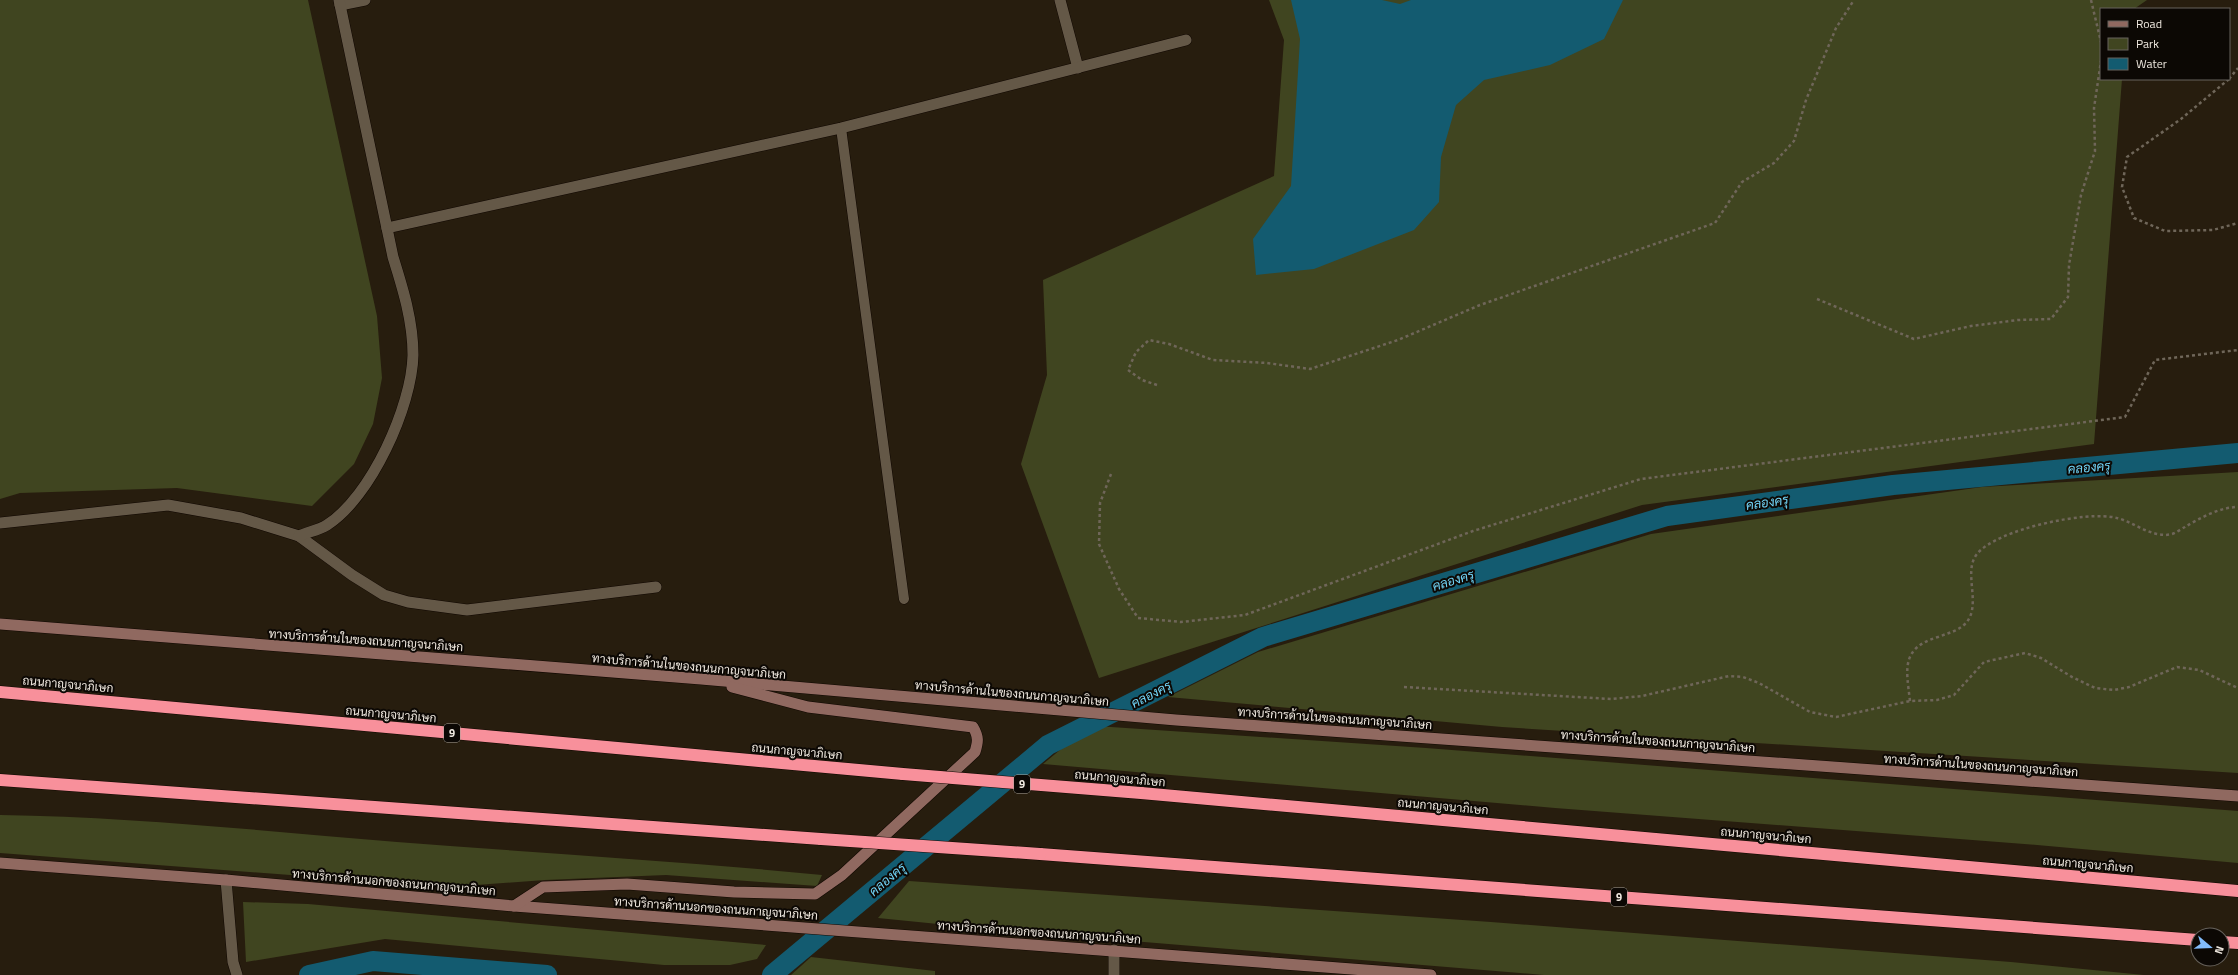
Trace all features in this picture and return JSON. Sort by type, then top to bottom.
[{"type":"highway","name":"ถนนกาญจนาภิเษก","points":[[0,692],[903,774],[1141,793],[2238,891]]},
{"type":"highway","name":"9","points":[[0,780],[1040,854],[2190,939]]},
{"type":"main road","name":"ทางบริการด้านในของถนนกาญจนาภิเษก","points":[[0,624],[700,679],[972,704],[1176,720],[2238,796]]},
{"type":"main road","points":[[514,906],[543,887],[566,886],[627,884],[734,892],[815,894],[842,875],[975,752],[978,741],[978,734],[973,727],[808,707],[700,679]]},
{"type":"main road","name":"ทางบริการด้านนอกของถนนกาญจนาภิเษก","points":[[0,863],[226,880],[514,906],[1431,975]]},
{"type":"street","points":[[299,536],[327,525],[345,509],[368,480],[388,444],[407,397],[413,356],[405,293],[387,228],[339,3],[365,0]]},
{"type":"street","points":[[1060,0],[1078,68]]},
{"type":"street","points":[[387,228],[842,128],[1186,40]]},
{"type":"street","points":[[0,523],[168,504],[241,518],[299,536],[352,575],[384,595],[408,602],[467,610],[656,587]]},
{"type":"street","points":[[226,880],[233,962],[237,975]]},
{"type":"street","points":[[1114,950],[1114,975]]},
{"type":"lane","points":[[842,128],[904,599]]},
{"type":"path","points":[[1157,385],[1142,380],[1128,370],[1136,352],[1149,340],[1169,344],[1214,360],[1267,362],[1310,369],[1398,340],[1480,305],[1715,224],[1742,182],[1774,163],[1794,141],[1806,100],[1836,28],[1854,0]]},
{"type":"path","points":[[2091,0],[2100,38]]},
{"type":"path","points":[[1817,299],[1914,339],[1971,326],[2018,320],[2051,319],[2068,297],[2070,265],[2081,195],[2095,151],[2094,108],[2100,68]]},
{"type":"path","points":[[2230,78],[2238,68]]},
{"type":"path","points":[[2228,80],[2181,119],[2127,157],[2122,187],[2134,218],[2165,231],[2213,230],[2238,222]]},
{"type":"path","points":[[1111,474],[1100,503],[1099,544],[1119,589],[1138,618],[1181,622],[1245,615],[1472,531],[1641,479],[2125,417],[2155,360],[2238,350]]},
{"type":"path","points":[[1910,701],[1907,669],[1911,652],[1923,641],[1954,632],[1966,623],[1972,614],[1973,564],[1977,554],[1996,541],[2023,528],[2060,520],[2096,517],[2117,517],[2154,533],[2171,534],[2227,507],[2238,507]]},
{"type":"path","points":[[1404,687],[1611,699],[1642,696],[1729,676],[1743,677],[1759,682],[1810,712],[1836,717],[1910,701],[1937,700],[1954,695],[1984,662],[2025,653],[2041,658],[2072,677],[2095,688],[2114,690],[2128,687],[2177,667],[2199,670],[2238,688]]},
{"type":"green space","points":[[0,0],[308,0],[377,316],[382,378],[373,424],[354,464],[312,506],[177,488],[20,493],[0,499]]},
{"type":"green space","points":[[1269,0],[2147,0],[2135,8],[2100,8],[2100,80],[2122,80],[2094,444],[1642,505],[1099,678],[1021,464],[1047,375],[1043,280],[1274,176],[1284,40]]},
{"type":"green space","points":[[2238,472],[2238,773],[1502,727],[1168,697],[1258,652],[1651,534],[1982,487]]},
{"type":"green space","points":[[1096,726],[1426,748],[2238,811],[2238,863],[2037,845],[1555,808],[1043,764],[1066,745]]},
{"type":"green space","points":[[0,815],[50,816],[198,825],[397,842],[716,865],[822,875],[817,886],[666,875],[545,880],[449,887],[0,853]]},
{"type":"green space","points":[[909,881],[1491,922],[2011,962],[2144,975],[1544,975],[998,930],[878,918]]},
{"type":"green space","points":[[243,902],[308,904],[766,945],[757,959],[730,965],[664,965],[385,939],[246,962]]},
{"type":"green space","points":[[811,957],[935,971],[935,975],[791,975]]},
{"type":"water","points":[[1291,0],[1382,0],[1400,4],[1411,0],[1623,0],[1604,39],[1550,65],[1484,80],[1456,105],[1441,157],[1439,202],[1414,230],[1314,269],[1256,275],[1253,239],[1291,186],[1300,39]]},
{"type":"waterway","name":"คลองครุ","points":[[772,975],[1048,745],[1263,637],[1667,516],[1893,485],[2238,453]]},
{"type":"waterway","name":"คลองครุ","points":[[309,975],[373,961],[547,975]]}]
